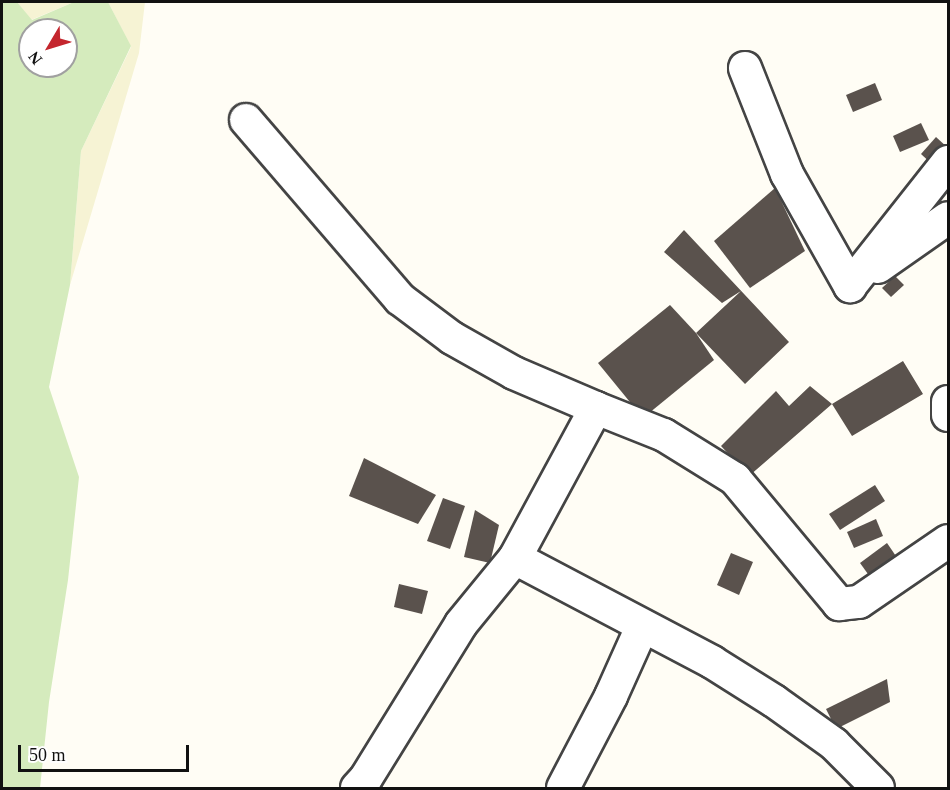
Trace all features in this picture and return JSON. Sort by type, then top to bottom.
[{"type":"street","points":[[745,68],[787,174],[850,286]]},
{"type":"street","points":[[246,120],[400,299],[452,338],[504,367],[664,435],[735,479],[839,604],[859,602],[948,541]]},
{"type":"street","points":[[850,286],[948,162]]},
{"type":"street","points":[[850,286],[948,218]]},
{"type":"street","points":[[948,402],[948,415]]},
{"type":"street","points":[[357,789],[461,624],[515,558],[596,408]]},
{"type":"street","points":[[515,558],[712,662],[774,701],[834,744],[878,789]]},
{"type":"street","points":[[563,789],[611,696],[642,627]]},
{"type":"shaded area","points":[[17,2],[74,2],[36,18],[29,18]]},
{"type":"shaded area","points":[[108,2],[145,2],[139,53],[70,285],[81,151],[131,47]]},
{"type":"green space","points":[[2,2],[17,2],[30,18],[18,18],[18,78],[78,78],[78,18],[37,18],[74,2],[108,2],[131,46],[81,151],[70,285],[49,387],[79,477],[68,580],[49,702],[40,788],[2,788]]},
{"type":"building","points":[[875,83],[882,100],[853,112],[846,95]]},
{"type":"building","points":[[921,123],[929,140],[900,152],[893,136]]},
{"type":"building","points":[[936,137],[948,148],[935,167],[921,154]]},
{"type":"building","points":[[775,188],[805,251],[750,288],[714,241]]},
{"type":"building","points":[[684,230],[789,342],[745,384],[696,333],[741,291],[722,303],[664,252]]},
{"type":"building","points":[[895,276],[904,285],[891,297],[882,288]]},
{"type":"building","points":[[670,305],[696,333],[714,360],[643,418],[598,363]]},
{"type":"building","points":[[903,361],[923,394],[852,436],[832,404]]},
{"type":"building","points":[[810,386],[832,404],[749,476],[721,446],[776,391],[789,406]]},
{"type":"building","points":[[364,458],[436,495],[418,524],[349,496]]},
{"type":"building","points":[[875,485],[885,501],[840,530],[829,514]]},
{"type":"building","points":[[443,498],[465,506],[450,549],[427,541]]},
{"type":"building","points":[[475,510],[499,525],[490,563],[464,557]]},
{"type":"building","points":[[876,519],[883,536],[854,548],[847,532]]},
{"type":"building","points":[[887,543],[900,562],[873,581],[860,563]]},
{"type":"building","points":[[731,553],[753,562],[739,595],[717,585]]},
{"type":"building","points":[[399,584],[428,591],[422,614],[394,607]]},
{"type":"building","points":[[887,679],[890,702],[836,729],[826,709]]}]
